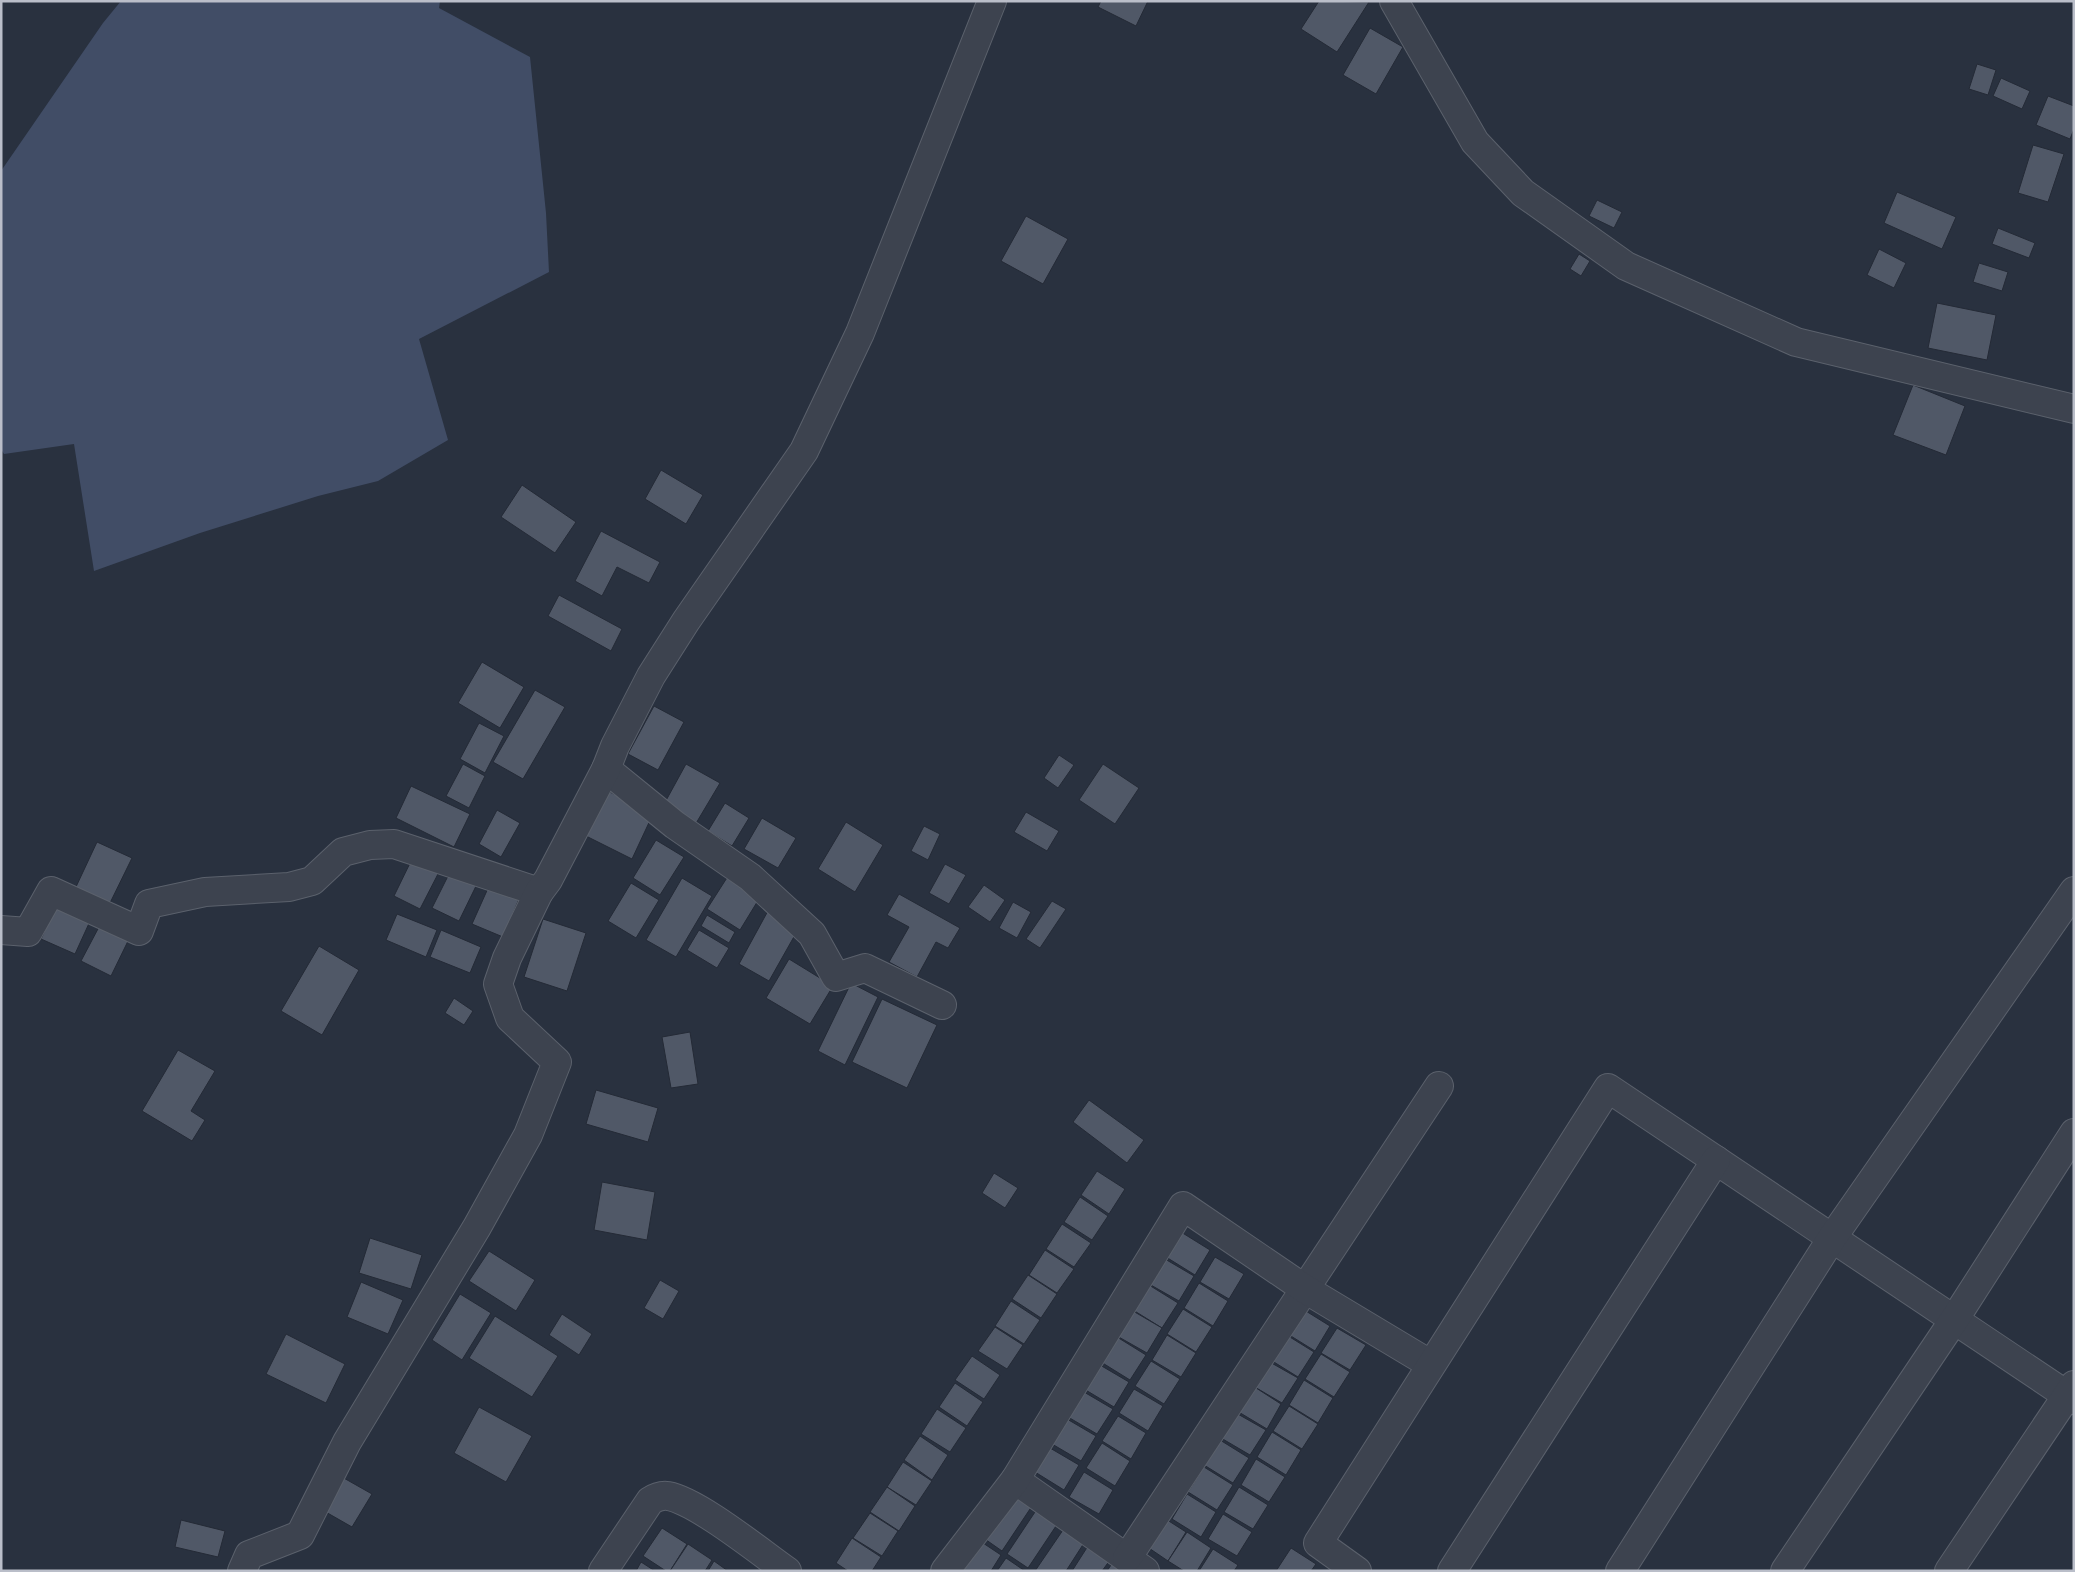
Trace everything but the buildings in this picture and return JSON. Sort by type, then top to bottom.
[{"type":"street","points":[[242,1571],[249,1554],[300,1535],[347,1442],[477,1228],[528,1135],[557,1062],[510,1018],[498,984],[508,958],[539,892],[606,769],[615,746],[656,668],[686,621],[804,451],[860,333],[992,1]]},
{"type":"street","points":[[1394,1],[1476,142],[1523,193],[1626,266],[1796,342],[2074,409]]},
{"type":"street","points":[[606,769],[675,825],[750,876],[812,934],[836,977],[865,968],[942,1005]]},
{"type":"street","points":[[1,930],[28,932],[51,891],[139,931],[149,904],[205,892],[289,886],[312,881],[343,852],[370,845],[394,844],[539,892]]},
{"type":"street","points":[[1620,1571],[1832,1238],[2074,891]]},
{"type":"street","points":[[1015,1480],[1136,1564],[1305,1289],[1439,1086]]},
{"type":"street","points":[[1357,1571],[1318,1543],[1430,1364],[1608,1088],[1954,1320],[2071,1393],[1949,1571]]},
{"type":"street","points":[[1785,1571],[1954,1320],[2074,1133]]},
{"type":"street","points":[[1452,1571],[1716,1160]]},
{"type":"street","points":[[945,1571],[1015,1480],[1183,1206],[1305,1289],[1430,1364]]},
{"type":"street","points":[[603,1571],[650,1501],[659,1496],[669,1496],[706,1514],[787,1571]]},
{"type":"water","points":[[121,1],[440,1],[439,8],[530,57],[546,213],[549,272],[419,339],[448,440],[378,481],[318,496],[200,533],[94,571],[74,444],[4,454],[1,449],[1,171],[103,23]]}]
